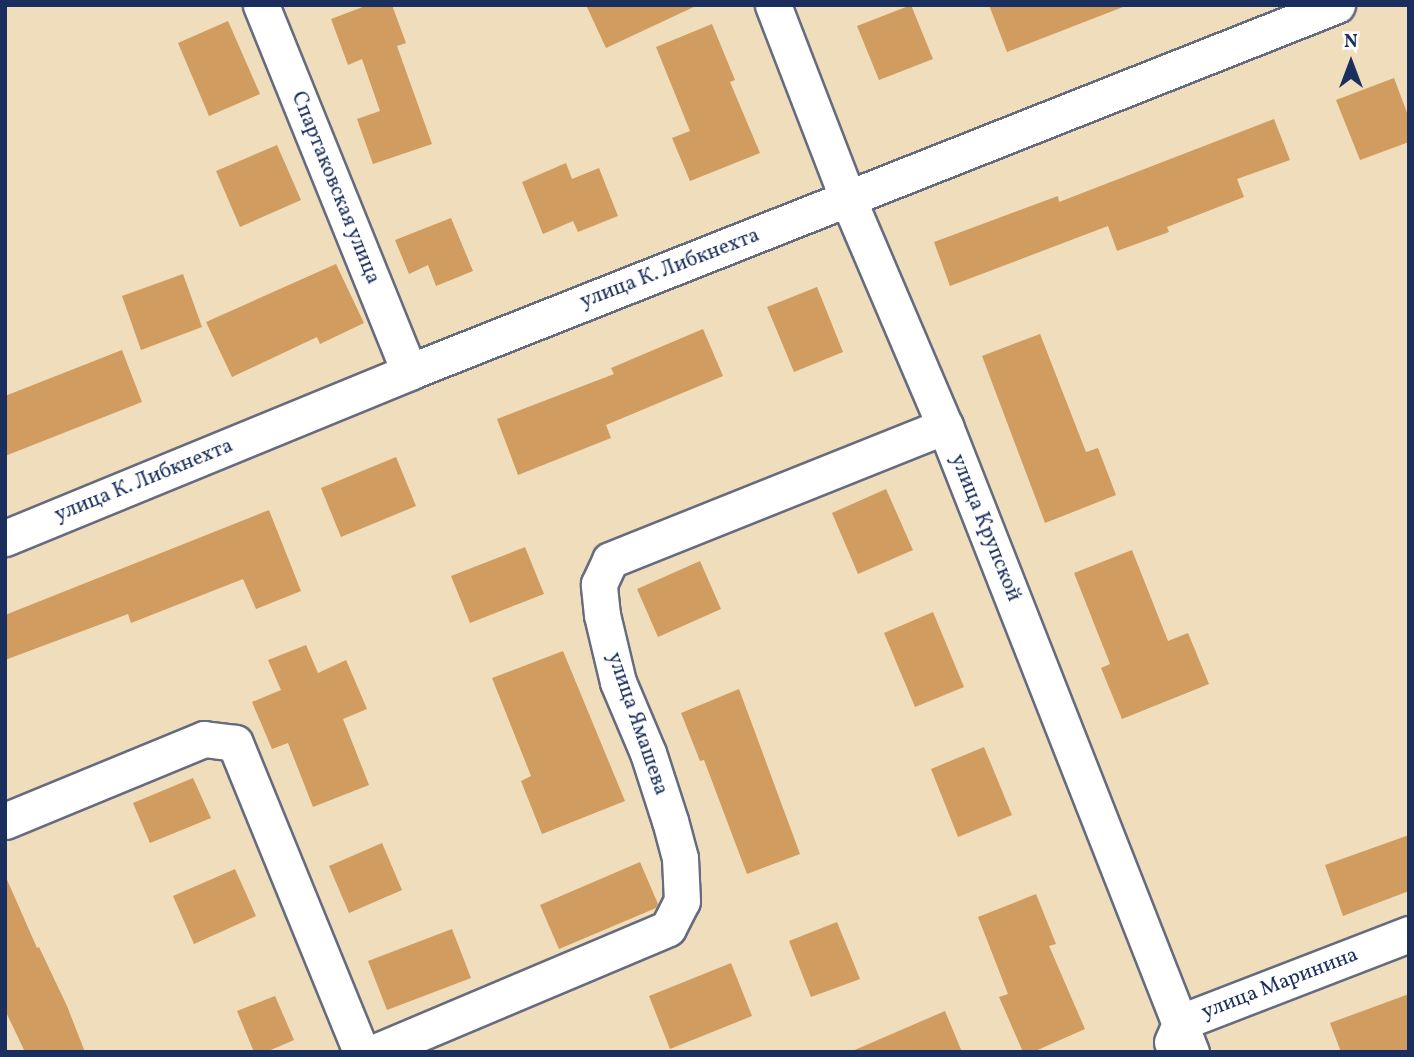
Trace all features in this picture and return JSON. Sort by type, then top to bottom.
[{"type":"street","name":"Спартаковская улица","points":[[261,5],[409,372]]},
{"type":"street","name":"улица Крупской","points":[[773,5],[848,199],[944,426],[1180,1042]]},
{"type":"street","name":"улица К. Либкнехта","points":[[5,538],[409,372],[1337,5]]},
{"type":"street","name":"улица Ямашева","points":[[375,1052],[668,928],[682,901],[680,858],[670,821],[648,753],[618,682],[602,615],[598,584],[610,559],[944,426]]},
{"type":"street","points":[[5,821],[204,739],[235,743],[361,1052]]},
{"type":"street","name":"улица Маринина","points":[[1180,1042],[1409,934]]},
{"type":"building","points":[[368,5],[392,5],[406,43],[397,46],[432,144],[373,164],[357,119],[380,111],[362,59],[348,65],[331,19]]},
{"type":"building","points":[[586,5],[698,5],[606,48]]},
{"type":"building","points":[[911,5],[933,59],[879,80],[857,26]]},
{"type":"building","points":[[989,5],[1122,5],[1123,7],[1007,52]]},
{"type":"building","points":[[228,21],[260,94],[209,116],[178,43]]},
{"type":"building","points":[[712,24],[735,80],[730,82],[760,153],[690,181],[672,138],[690,131],[656,47]]},
{"type":"building","points":[[1394,78],[1409,118],[1409,142],[1360,160],[1336,100]]},
{"type":"building","points":[[1274,119],[1290,160],[1237,179],[1244,197],[1167,227],[1169,232],[1117,251],[1108,226],[950,286],[934,242],[1058,196],[1059,202]]},
{"type":"building","points":[[277,145],[301,200],[240,227],[216,171]]},
{"type":"building","points":[[566,163],[572,179],[599,168],[618,216],[578,232],[573,221],[543,234],[522,182]]},
{"type":"building","points":[[451,218],[473,271],[436,286],[428,265],[409,274],[395,240]]},
{"type":"building","points":[[336,264],[364,323],[320,344],[317,337],[232,377],[206,322]]},
{"type":"building","points":[[183,274],[202,327],[141,350],[122,296]]},
{"type":"building","points":[[817,287],[843,352],[794,372],[767,307]]},
{"type":"building","points":[[703,329],[723,376],[606,425],[611,438],[518,475],[497,419],[614,374],[611,368]]},
{"type":"building","points":[[1040,334],[1086,452],[1098,448],[1116,495],[1045,523],[982,356]]},
{"type":"building","points":[[122,350],[142,402],[5,456],[5,396]]},
{"type":"building","points":[[396,457],[416,506],[341,537],[321,488]]},
{"type":"building","points":[[886,489],[913,550],[858,574],[832,513]]},
{"type":"building","points":[[269,510],[301,591],[256,609],[243,579],[131,623],[128,614],[5,660],[5,615]]},
{"type":"building","points":[[525,547],[544,594],[470,623],[451,576]]},
{"type":"building","points":[[1132,550],[1168,641],[1188,633],[1209,684],[1122,719],[1101,668],[1110,664],[1074,573]]},
{"type":"building","points":[[700,561],[721,609],[658,637],[637,589]]},
{"type":"building","points":[[933,612],[964,687],[915,707],[884,633]]},
{"type":"building","points":[[306,645],[318,673],[346,660],[367,709],[343,719],[369,785],[313,807],[288,743],[272,749],[252,702],[281,690],[268,660]]},
{"type":"building","points":[[563,651],[625,801],[542,834],[521,781],[531,776],[492,678]]},
{"type":"building","points":[[739,689],[800,854],[747,874],[704,760],[700,761],[681,713]]},
{"type":"building","points":[[984,747],[1012,815],[958,837],[931,769]]},
{"type":"building","points":[[193,778],[211,818],[150,843],[133,803]]},
{"type":"building","points":[[1409,835],[1409,891],[1343,916],[1325,865]]},
{"type":"building","points":[[382,843],[402,890],[349,913],[329,866]]},
{"type":"building","points":[[640,862],[658,904],[656,908],[559,949],[540,905]]},
{"type":"building","points":[[235,869],[256,916],[194,944],[173,896]]},
{"type":"building","points":[[5,875],[37,948],[39,947],[67,1006],[85,1052],[25,1052],[5,1010]]},
{"type":"building","points":[[1036,894],[1056,944],[1049,946],[1085,1029],[1033,1052],[1023,1052],[999,997],[1008,994],[978,917]]},
{"type":"building","points":[[837,922],[860,979],[811,997],[789,941]]},
{"type":"building","points":[[452,929],[471,978],[387,1010],[368,961]]},
{"type":"building","points":[[731,963],[752,1016],[670,1049],[649,996]]},
{"type":"building","points":[[1409,994],[1409,1052],[1341,1052],[1330,1023]]},
{"type":"building","points":[[275,996],[294,1040],[266,1052],[254,1052],[237,1011]]},
{"type":"building","points":[[945,1011],[962,1052],[850,1052]]}]
